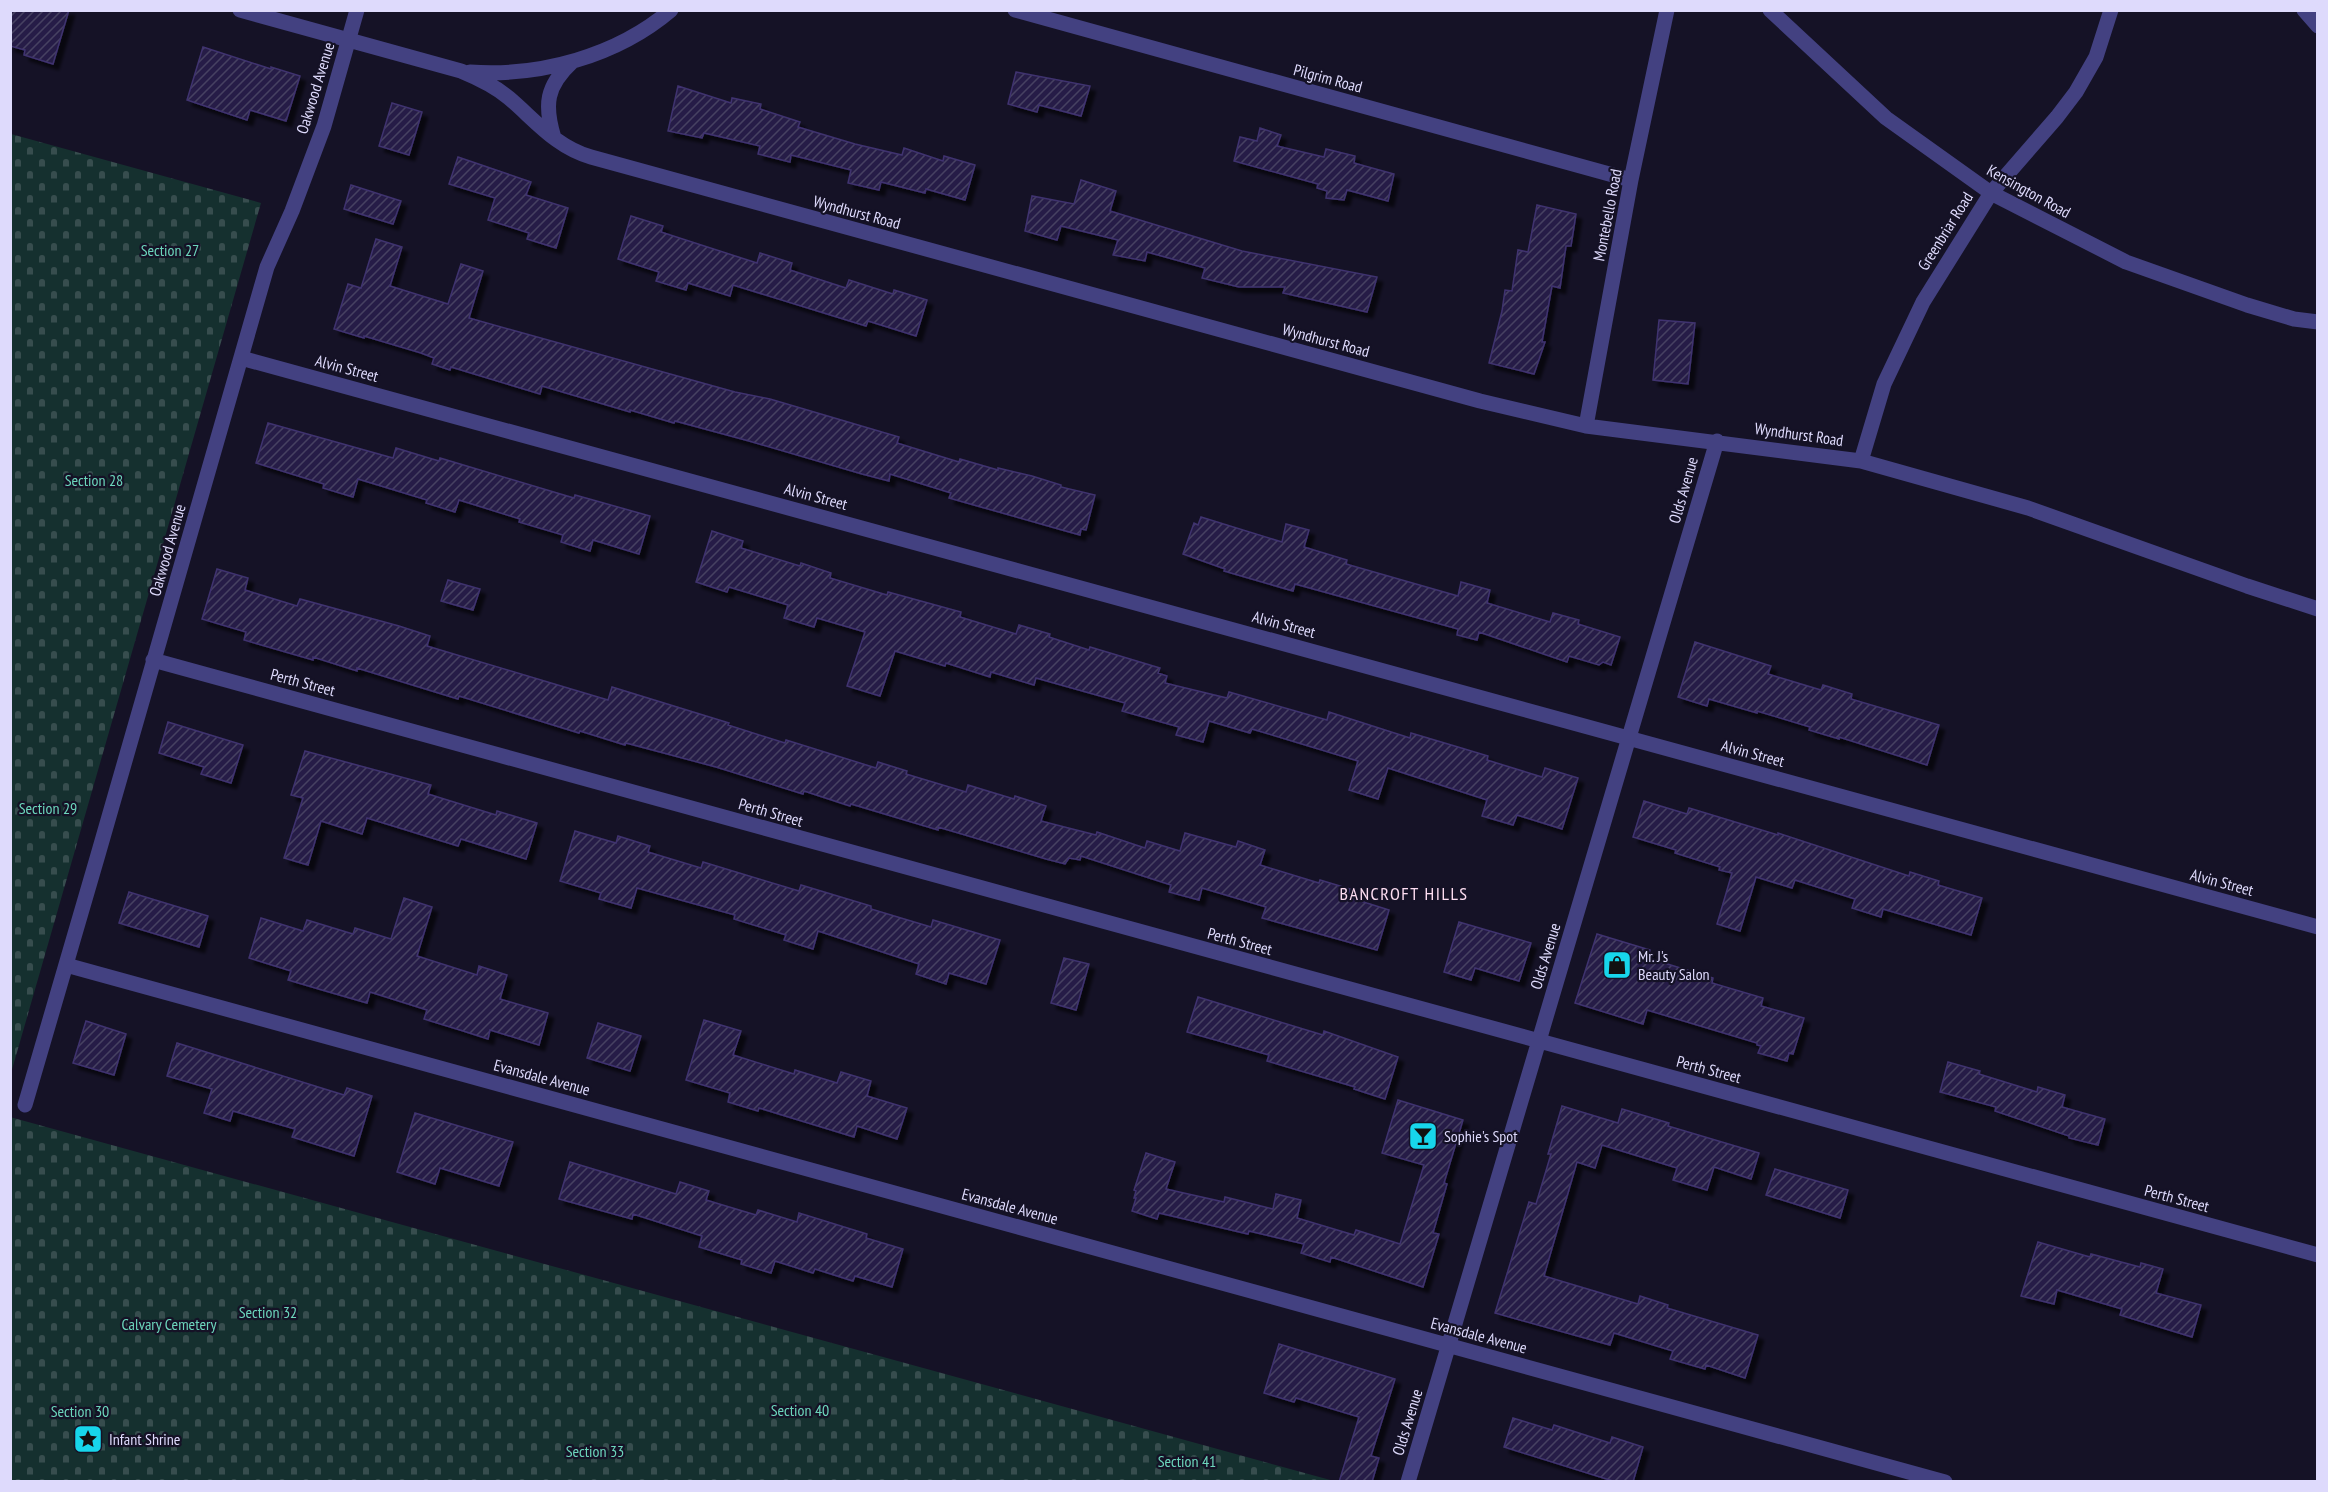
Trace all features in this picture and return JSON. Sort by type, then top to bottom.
[{"type":"street","name":"Wyndhurst Road","points":[[240,10],[461,71],[494,87],[573,152],[602,161],[1480,401],[1586,426],[1861,461],[2028,507],[2247,586],[2318,609]]},
{"type":"street","name":"Oakwood Avenue","points":[[25,1105],[114,806],[153,660],[267,267],[292,211],[324,126],[357,10]]},
{"type":"street","points":[[461,71],[516,72],[574,60],[633,38],[671,10]]},
{"type":"street","name":"Pilgrim Road","points":[[1015,10],[1631,180]]},
{"type":"street","name":"Montebello Road","points":[[1586,426],[1631,180],[1667,10]]},
{"type":"street","name":"Kensington Road","points":[[1770,10],[1886,118],[1991,193],[2126,262],[2247,305],[2294,319],[2318,322]]},
{"type":"street","name":"Greenbriar Road","points":[[1861,461],[1884,384],[1923,302],[1991,193],[2076,92],[2096,57],[2111,10]]},
{"type":"street","points":[[2304,10],[2318,26]]},
{"type":"street","points":[[554,138],[547,112],[552,86],[558,76],[574,60]]},
{"type":"street","name":"Alvin Street","points":[[241,358],[2318,927]]},
{"type":"street","name":"Olds Avenue","points":[[1408,1482],[1717,441]]},
{"type":"street","name":"Perth Street","points":[[153,660],[2318,1255]]},
{"type":"street","name":"Evansdale Avenue","points":[[66,965],[1945,1482]]},
{"type":"green space","points":[[10,134],[261,203],[11,1073]]},
{"type":"green space","name":"Calvary Cemetery","points":[[10,1117],[1334,1481],[11,1481]]},
{"type":"building","points":[[10,10],[69,10],[53,64],[24,55],[25,50],[10,46]]},
{"type":"building","points":[[203,47],[300,76],[286,121],[250,110],[247,120],[187,100]]},
{"type":"building","points":[[1016,72],[1090,86],[1081,116],[1039,105],[1037,112],[1008,104]]},
{"type":"building","points":[[678,86],[731,103],[732,98],[761,104],[760,109],[800,122],[798,127],[855,144],[902,155],[904,148],[943,161],[944,156],[975,165],[965,200],[926,189],[925,193],[881,182],[879,190],[848,183],[851,170],[791,155],[790,162],[758,154],[760,146],[704,133],[702,138],[668,131]]},
{"type":"building","points":[[392,103],[422,112],[409,155],[379,146]]},
{"type":"building","points":[[1260,128],[1281,135],[1277,146],[1324,157],[1326,149],[1355,156],[1354,163],[1394,174],[1388,201],[1347,190],[1344,200],[1326,198],[1327,191],[1317,188],[1318,184],[1234,161],[1240,137],[1257,141]]},
{"type":"building","points":[[458,157],[531,182],[526,195],[568,208],[556,248],[527,239],[529,233],[488,220],[495,198],[449,184]]},
{"type":"building","points":[[1081,180],[1116,191],[1110,211],[1242,251],[1377,277],[1367,312],[1283,293],[1285,287],[1239,287],[1202,278],[1205,268],[1147,252],[1145,261],[1113,255],[1118,240],[1061,226],[1057,240],[1025,231],[1032,196],[1074,204]]},
{"type":"building","points":[[351,185],[401,201],[393,224],[344,209]]},
{"type":"building","points":[[1537,205],[1576,214],[1571,246],[1566,246],[1560,288],[1552,286],[1542,342],[1545,342],[1534,374],[1489,363],[1505,290],[1512,291],[1518,250],[1528,252]]},
{"type":"building","points":[[631,216],[663,226],[661,232],[757,263],[760,253],[792,263],[790,270],[846,288],[849,280],[893,294],[894,290],[927,300],[916,336],[868,321],[866,326],[733,285],[730,296],[688,283],[686,290],[656,281],[659,272],[618,259]]},
{"type":"building","points":[[376,239],[402,247],[390,286],[448,304],[461,264],[483,271],[469,318],[735,392],[770,399],[899,437],[897,443],[959,462],[960,459],[998,470],[998,468],[1032,476],[1061,485],[1061,487],[1095,495],[1086,530],[1081,529],[1080,535],[949,498],[951,493],[890,474],[889,481],[675,421],[674,423],[630,410],[630,412],[542,386],[540,394],[451,367],[450,370],[432,364],[434,358],[421,353],[334,329],[348,284],[361,288]]},
{"type":"building","points":[[1659,320],[1695,323],[1688,384],[1653,380]]},
{"type":"building","points":[[268,423],[393,458],[396,448],[439,461],[440,458],[574,498],[575,495],[650,516],[639,554],[593,540],[590,551],[561,542],[563,535],[459,500],[455,512],[426,503],[427,500],[358,479],[353,497],[323,488],[324,484],[256,463]]},
{"type":"building","points":[[1201,517],[1282,542],[1286,524],[1309,530],[1304,547],[1347,560],[1346,564],[1458,596],[1461,582],[1490,590],[1487,603],[1550,622],[1553,613],[1579,620],[1578,624],[1620,637],[1611,665],[1603,662],[1599,665],[1569,656],[1567,662],[1479,632],[1477,640],[1457,635],[1458,629],[1295,584],[1293,591],[1224,571],[1225,569],[1183,554],[1194,523],[1198,525]]},
{"type":"building","points":[[712,531],[743,541],[741,548],[831,573],[830,578],[887,595],[888,592],[961,612],[960,617],[1016,634],[1019,625],[1050,634],[1049,637],[1089,650],[1090,647],[1160,668],[1158,673],[1167,676],[1165,683],[1227,698],[1229,692],[1327,720],[1329,712],[1410,738],[1411,733],[1488,756],[1487,760],[1542,777],[1545,768],[1578,778],[1562,829],[1517,815],[1513,825],[1482,816],[1487,800],[1388,768],[1378,799],[1349,790],[1358,761],[1252,729],[1250,733],[1209,721],[1203,742],[1176,735],[1179,727],[1122,711],[1125,703],[1036,678],[1034,685],[991,672],[990,677],[946,663],[945,666],[895,651],[880,696],[847,686],[865,632],[817,618],[814,627],[784,618],[788,605],[729,587],[727,592],[696,582]]},
{"type":"building","points":[[217,569],[248,578],[245,590],[297,606],[300,599],[399,626],[430,636],[427,646],[608,700],[612,687],[785,743],[786,740],[876,768],[878,762],[907,771],[906,774],[966,792],[968,785],[1014,799],[1015,796],[1046,806],[1041,821],[1096,835],[1097,832],[1145,848],[1147,841],[1180,851],[1185,833],[1236,847],[1238,841],[1265,850],[1260,865],[1319,883],[1320,880],[1350,889],[1348,897],[1389,910],[1377,950],[1262,918],[1266,907],[1202,888],[1199,900],[1169,892],[1171,885],[1081,856],[1080,860],[1069,858],[1065,864],[938,827],[938,830],[851,804],[850,806],[804,791],[803,794],[716,767],[626,743],[625,745],[580,731],[579,733],[357,668],[357,671],[313,657],[313,660],[244,640],[246,632],[202,619]]},
{"type":"building","points":[[448,580],[480,589],[473,610],[441,601]]},
{"type":"building","points":[[1695,642],[1771,666],[1768,674],[1821,690],[1823,685],[1852,694],[1851,699],[1939,725],[1927,765],[1839,737],[1839,739],[1809,730],[1810,727],[1757,711],[1757,713],[1709,699],[1707,706],[1678,697]]},
{"type":"building","points":[[168,722],[243,745],[231,783],[201,774],[204,767],[159,753]]},
{"type":"building","points":[[305,751],[431,785],[428,794],[496,815],[497,811],[537,823],[526,859],[461,839],[458,846],[367,818],[362,834],[321,821],[308,865],[284,858],[303,798],[291,795]]},
{"type":"building","points":[[1644,801],[1687,814],[1689,808],[1778,835],[1778,833],[1909,876],[1910,872],[1939,881],[1938,885],[1982,898],[1971,935],[1883,909],[1881,917],[1852,908],[1855,899],[1795,880],[1792,888],[1756,877],[1740,931],[1717,924],[1732,873],[1675,853],[1676,850],[1633,837]]},
{"type":"building","points":[[575,831],[616,843],[618,836],[650,846],[648,852],[701,868],[703,862],[799,891],[801,885],[931,927],[933,920],[1000,940],[986,984],[949,973],[946,984],[916,974],[919,964],[818,931],[813,949],[784,940],[786,935],[734,919],[735,915],[637,888],[631,908],[599,899],[601,893],[560,881]]},
{"type":"building","points":[[129,892],[208,916],[199,947],[119,923]]},
{"type":"building","points":[[404,898],[432,907],[417,956],[477,975],[479,966],[507,975],[500,999],[548,1013],[539,1045],[490,1030],[488,1039],[424,1019],[427,1010],[370,992],[367,1003],[288,980],[291,971],[249,958],[261,918],[303,931],[307,920],[353,934],[355,928],[391,939]]},
{"type":"building","points":[[1459,922],[1531,943],[1519,981],[1475,968],[1471,980],[1444,972]]},
{"type":"building","points":[[1597,934],[1650,950],[1648,958],[1713,978],[1712,983],[1763,998],[1761,1006],[1804,1018],[1793,1054],[1789,1053],[1787,1061],[1758,1053],[1761,1046],[1757,1043],[1647,1010],[1643,1024],[1575,1003]]},
{"type":"building","points":[[1064,958],[1089,964],[1076,1010],[1051,1003]]},
{"type":"building","points":[[1198,997],[1323,1035],[1324,1031],[1398,1057],[1385,1099],[1354,1089],[1355,1087],[1267,1061],[1269,1055],[1187,1032]]},
{"type":"building","points":[[704,1020],[741,1031],[733,1055],[794,1074],[795,1070],[837,1083],[841,1072],[871,1081],[867,1096],[907,1108],[897,1139],[857,1126],[854,1137],[759,1108],[758,1111],[728,1102],[730,1093],[686,1080]]},
{"type":"building","points":[[86,1021],[126,1034],[114,1075],[73,1063]]},
{"type":"building","points":[[598,1023],[641,1036],[630,1071],[587,1058]]},
{"type":"building","points":[[177,1043],[344,1095],[347,1088],[372,1096],[354,1156],[292,1137],[295,1129],[233,1111],[230,1121],[204,1113],[212,1089],[167,1076]]},
{"type":"building","points":[[1948,1062],[2037,1092],[2038,1087],[2065,1095],[2062,1107],[2105,1119],[2098,1145],[2069,1138],[2069,1136],[1995,1111],[1996,1107],[1940,1092]]},
{"type":"building","points":[[1398,1100],[1463,1120],[1444,1183],[1447,1184],[1433,1233],[1439,1234],[1423,1287],[1331,1257],[1330,1262],[1301,1253],[1304,1244],[1249,1231],[1248,1234],[1159,1213],[1157,1219],[1132,1211],[1136,1198],[1134,1198],[1136,1191],[1134,1190],[1146,1153],[1175,1162],[1166,1189],[1224,1202],[1225,1197],[1273,1209],[1276,1194],[1301,1200],[1297,1218],[1354,1235],[1356,1230],[1400,1244],[1424,1165],[1382,1153]]},
{"type":"building","points":[[1562,1106],[1618,1123],[1622,1109],[1669,1123],[1668,1126],[1759,1153],[1751,1179],[1714,1167],[1707,1190],[1673,1180],[1677,1168],[1602,1145],[1595,1168],[1577,1162],[1544,1276],[1638,1304],[1640,1296],[1668,1305],[1667,1308],[1758,1335],[1745,1378],[1706,1365],[1705,1369],[1670,1359],[1673,1351],[1614,1333],[1610,1345],[1495,1313],[1529,1202],[1536,1204]]},
{"type":"building","points":[[415,1113],[513,1142],[499,1186],[440,1168],[435,1184],[397,1172]]},
{"type":"building","points":[[570,1162],[676,1194],[680,1182],[709,1191],[706,1200],[756,1215],[758,1210],[797,1222],[799,1213],[867,1234],[866,1238],[903,1249],[892,1287],[855,1276],[853,1281],[815,1269],[813,1273],[775,1261],[771,1273],[741,1264],[742,1260],[699,1247],[702,1236],[633,1214],[632,1219],[559,1199]]},
{"type":"building","points":[[1775,1169],[1848,1190],[1840,1218],[1766,1195]]},
{"type":"building","points":[[2038,1242],[2090,1257],[2091,1254],[2140,1267],[2141,1263],[2163,1269],[2156,1293],[2201,1305],[2192,1337],[2120,1315],[2122,1309],[2057,1290],[2054,1304],[2021,1296]]},
{"type":"building","points":[[1279,1344],[1395,1379],[1371,1456],[1379,1458],[1372,1482],[1339,1482],[1359,1417],[1296,1398],[1294,1402],[1264,1393]]},
{"type":"building","points":[[1513,1418],[1552,1430],[1554,1425],[1610,1443],[1612,1437],[1643,1447],[1633,1482],[1616,1482],[1504,1447]]},
{"type":"place","name":"Mr. J's Beauty Salon","points":[[1617,965]]},
{"type":"place","name":"Sophie's Spot","points":[[1423,1136]]},
{"type":"place","name":"Infant Shrine","points":[[88,1439]]},
{"type":"district","name":"BANCROFT HILLS","points":[[1404,893]]},
{"type":"park label","name":"Section 27","points":[[170,250]]},
{"type":"park label","name":"Section 28","points":[[94,480]]},
{"type":"park label","name":"Section 29","points":[[48,808]]},
{"type":"park label","name":"Section 32","points":[[268,1312]]},
{"type":"park label","name":"Section 40","points":[[800,1410]]},
{"type":"park label","name":"Section 30","points":[[80,1411]]},
{"type":"park label","name":"Section 33","points":[[595,1451]]},
{"type":"park label","name":"Section 41","points":[[1187,1461]]}]
